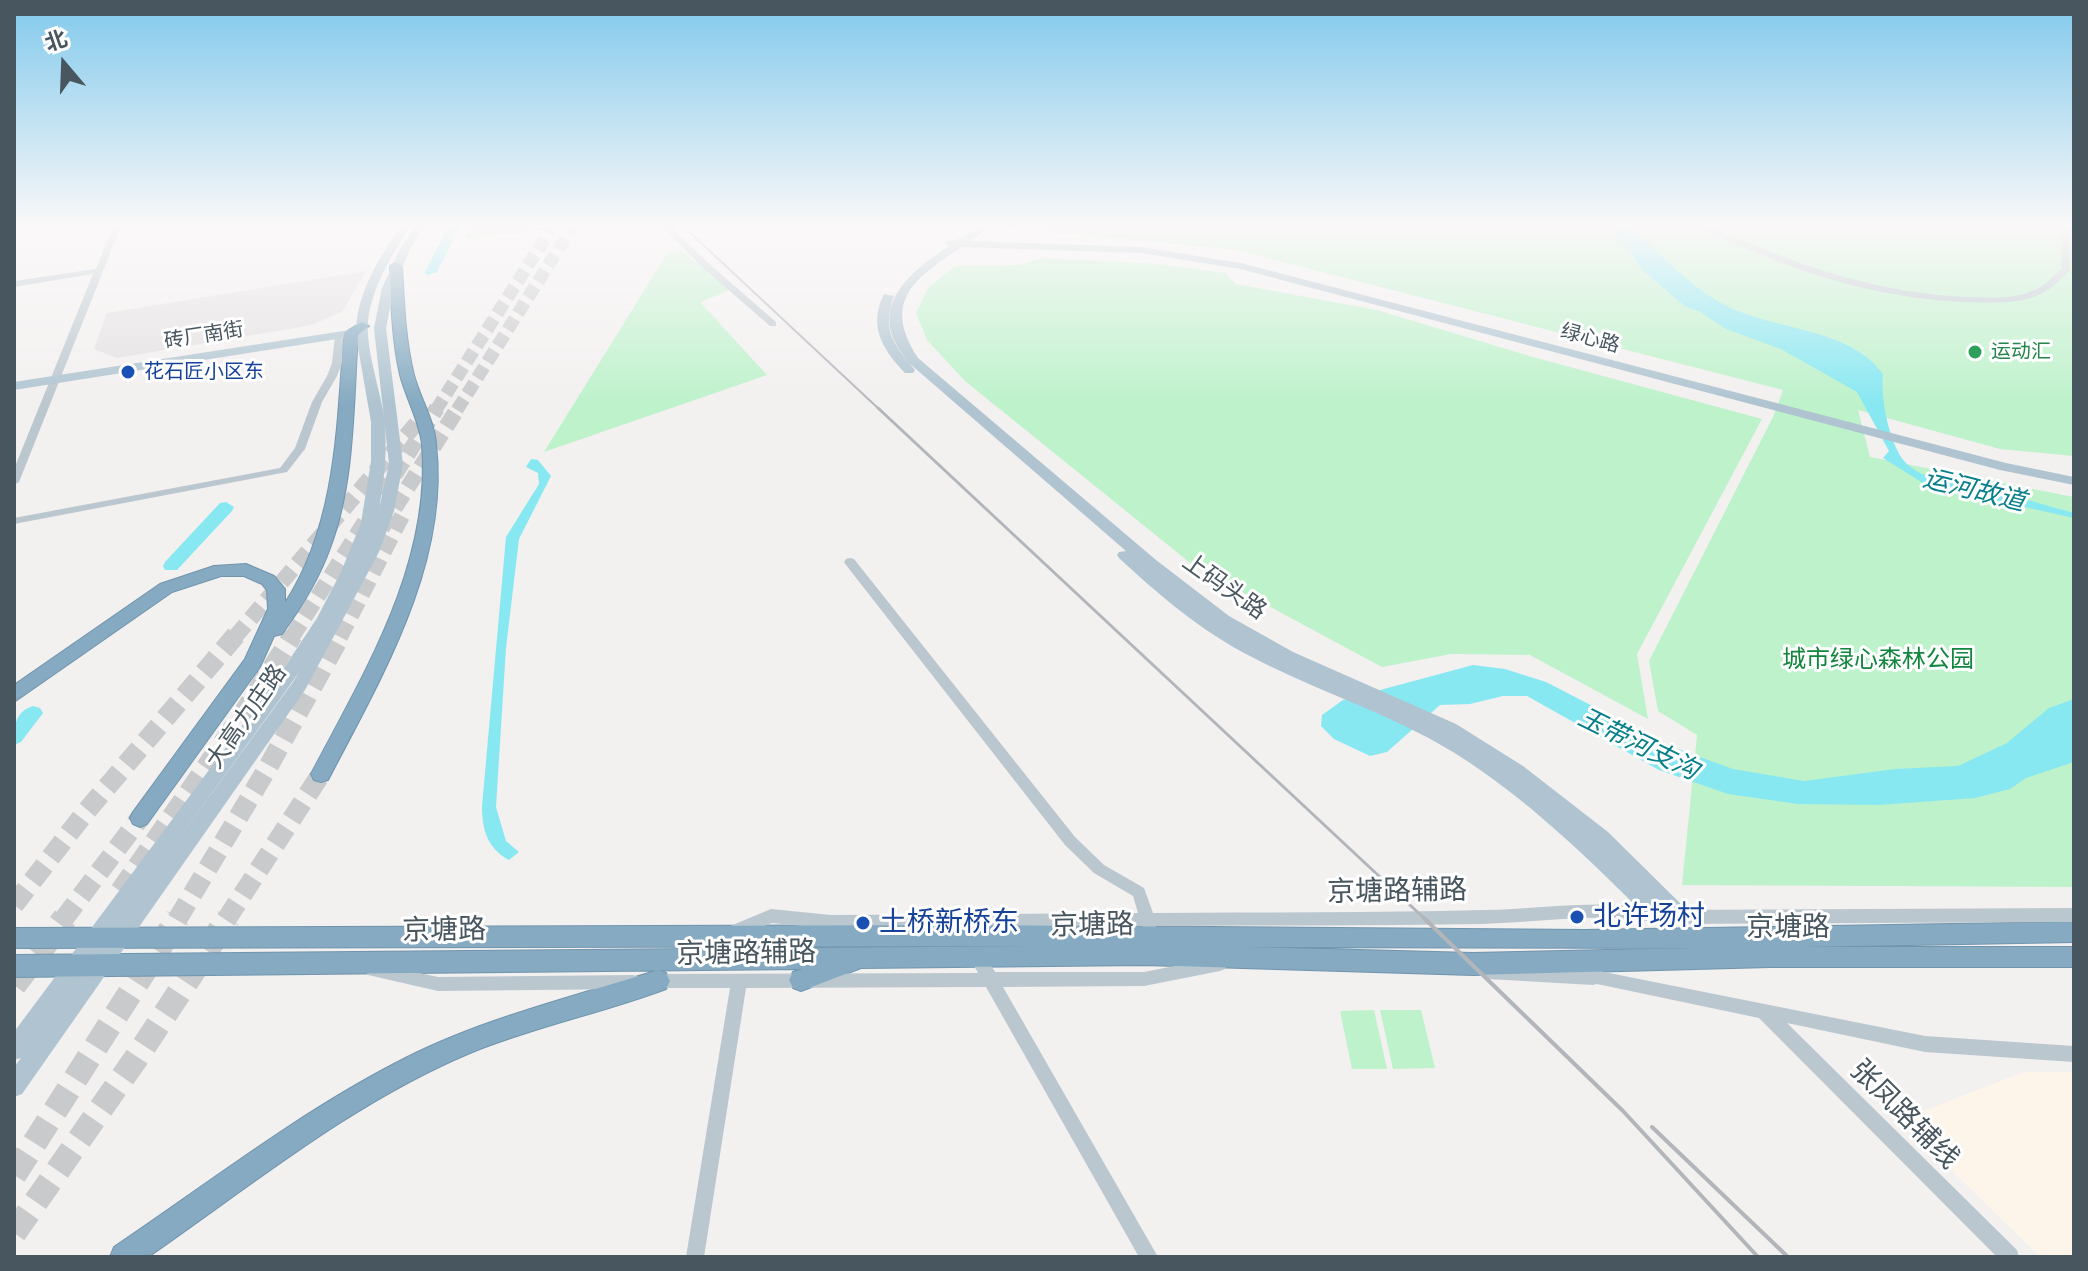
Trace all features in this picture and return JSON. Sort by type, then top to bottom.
[{"type":"highway","points":[[321,774],[375,670],[392,629],[407,591],[430,500],[429,440],[407,375],[397,285]]},
{"type":"highway","points":[[140,818],[286,617],[313,570],[326,538],[362,329]]},
{"type":"highway","points":[[14,695],[166,588],[220,570],[258,574],[276,589],[278,597],[272,625],[253,662]]},
{"type":"highway","name":"京塘路","points":[[14,936],[967,935],[1150,929],[1703,940],[2074,932]]},
{"type":"highway","name":"京塘路","points":[[14,966],[1144,955],[1445,964],[1743,957],[2074,957]]},
{"type":"highway","points":[[801,980],[869,958]]},
{"type":"highway","points":[[124,1257],[340,1108],[405,1071],[468,1042],[658,981]]},
{"type":"main road","points":[[362,329],[374,285]]},
{"type":"main road","points":[[362,329],[389,285]]},
{"type":"main road","name":"上码头路","points":[[897,285],[887,298],[881,322],[891,352],[1146,567],[1187,609],[1254,651],[1456,745],[1510,780],[1590,847],[1658,915]]},
{"type":"main road","name":"绿心路","points":[[1314,285],[2005,467],[2074,481]]},
{"type":"main road","name":"绿心路","points":[[1337,285],[2004,460],[2074,474]]},
{"type":"main road","name":"砖厂南街","points":[[14,386],[56,376],[399,322]]},
{"type":"main road","name":"砖厂南街","points":[[14,379],[56,376],[362,329]]},
{"type":"main road","name":"大高力庄路","points":[[14,1050],[303,653],[339,590],[373,503],[379,442],[362,329]]},
{"type":"main road","name":"大高力庄路","points":[[14,1086],[299,686],[372,552],[387,511],[396,464],[362,329]]},
{"type":"main road","name":"上码头路","points":[[1146,567],[1252,637],[1450,729],[1517,771],[1601,838],[1680,916]]},
{"type":"street","points":[[14,482],[93,285]]},
{"type":"street","points":[[730,285],[773,324]]},
{"type":"street","points":[[1865,285],[1915,297],[1955,300],[2003,299],[2042,290],[2048,285]]},
{"type":"street","points":[[14,521],[271,475],[283,470],[293,462],[317,402],[337,363],[362,329]]},
{"type":"street","points":[[850,562],[1070,841],[1099,869],[1139,892],[1150,929]]},
{"type":"street","name":"京塘路辅路","points":[[725,936],[771,916],[831,922],[1150,929],[1485,917],[1559,911],[1680,916],[2074,915]]},
{"type":"street","points":[[967,935],[1149,1257]]},
{"type":"street","name":"京塘路辅路","points":[[339,962],[438,984],[1144,979],[1249,958]]},
{"type":"street","points":[[1559,962],[1604,979]]},
{"type":"street","points":[[1445,964],[1503,975],[1604,979],[1925,1044],[2074,1054]]},
{"type":"street","points":[[695,1257],[739,980]]},
{"type":"street","name":"张凤路辅线","points":[[1762,1010],[2010,1257]]},
{"type":"shaded area","points":[[278,285],[358,285],[343,311],[312,325],[117,358],[94,349],[107,313]]},
{"type":"shaded area","points":[[2024,1072],[2074,1072],[2074,1257],[2040,1257],[1900,1120]]},
{"type":"green space","points":[[647,285],[724,285],[730,290],[700,302],[767,375],[544,452]]},
{"type":"green space","points":[[931,285],[1243,285],[1377,310],[1533,357],[1762,419],[1637,654],[1648,719],[1530,655],[1451,654],[1382,667],[1194,566],[965,381],[927,340],[916,313]]},
{"type":"green space","name":"城市绿心森林公园","points":[[1374,285],[2074,285],[2074,456],[2000,449],[1858,410],[1870,457],[2074,497],[2074,887],[1682,885],[1697,735],[1658,711],[1649,661],[1774,415],[1783,390]]},
{"type":"green space","points":[[1374,1010],[1387,1069],[1352,1069],[1340,1011]]},
{"type":"green space","points":[[1380,1010],[1421,1010],[1435,1068],[1393,1069]]},
{"type":"water","name":"运河故道","points":[[1660,285],[1696,285],[1743,313],[1808,331],[1850,347],[1868,358],[1883,374],[1883,395],[1890,431],[1899,453],[1911,468],[1929,476],[1979,486],[2074,513],[2074,518],[1926,485],[1883,458],[1889,451],[1857,392],[1781,349],[1726,329],[1699,311],[1686,307]]},
{"type":"water","points":[[531,459],[538,460],[551,476],[519,539],[506,648],[496,807],[506,841],[519,852],[509,860],[496,850],[487,837],[482,806],[506,537],[539,484],[538,473],[526,467]]},
{"type":"water","name":"玉带河支沟","points":[[1473,665],[1505,669],[1546,682],[1672,747],[1733,769],[1804,781],[1895,769],[1958,766],[2007,743],[2049,708],[2074,699],[2074,762],[2026,778],[2010,789],[1975,798],[1879,805],[1798,804],[1728,794],[1659,770],[1527,696],[1503,696],[1470,704],[1440,705],[1387,752],[1370,756],[1334,739],[1321,726],[1322,715],[1343,700]]},
{"type":"waterway","points":[[171,566],[226,507]]},
{"type":"waterway","points":[[14,737],[33,713]]},
{"type":"tunnel","points":[[436,410],[515,285]]},
{"type":"tunnel","points":[[457,410],[536,285]]},
{"type":"tunnel","points":[[292,637],[437,408]]},
{"type":"tunnel","points":[[382,528],[458,408]]},
{"type":"tunnel","points":[[235,637],[421,418]]},
{"type":"tunnel","points":[[340,637],[402,516]]},
{"type":"tunnel","points":[[14,905],[84,814],[236,635]]},
{"type":"tunnel","points":[[120,891],[240,718],[293,635]]},
{"type":"tunnel","points":[[177,920],[267,769],[341,635]]},
{"type":"tunnel","points":[[226,920],[321,774]]},
{"type":"tunnel","points":[[63,920],[140,818]]},
{"type":"tunnel","points":[[14,985],[65,918]]},
{"type":"tunnel","points":[[14,1175],[178,918]]},
{"type":"tunnel","points":[[14,1233],[137,1057],[228,918]]},
{"type":"railway","points":[[747,285],[880,410]]},
{"type":"railway","points":[[878,408],[1426,920]]},
{"type":"railway","points":[[1424,918],[1623,1111],[1758,1257]]},
{"type":"railway","points":[[1652,1127],[1788,1257]]},
{"type":"place","name":"运动汇","points":[[1975,352]]},
{"type":"place","name":"花石匠小区东","points":[[128,372]]},
{"type":"place","name":"北许场村","points":[[1577,917]]},
{"type":"place","name":"土桥新桥东","points":[[863,923]]}]
